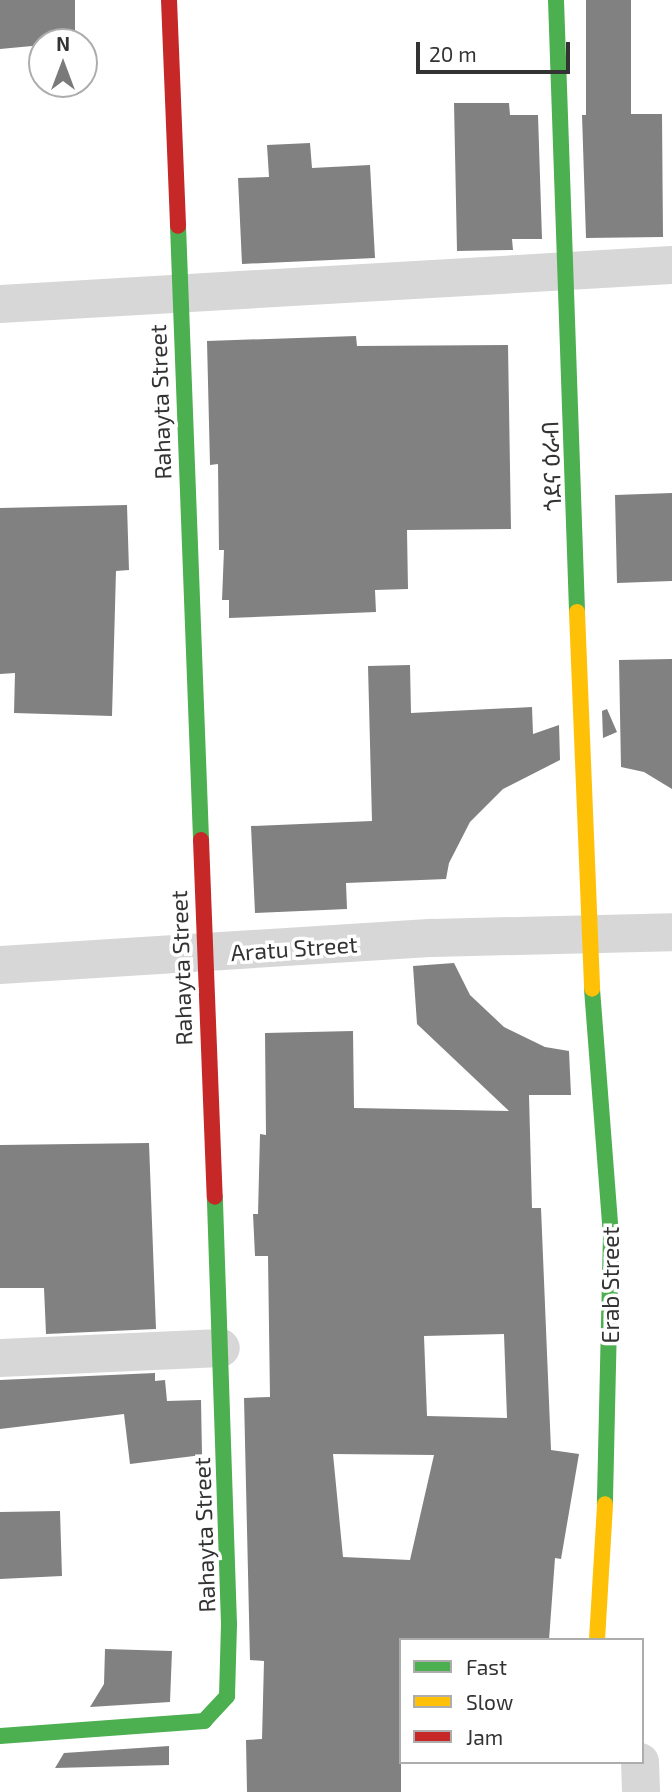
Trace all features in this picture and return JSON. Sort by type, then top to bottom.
[{"type":"street","name":"Rahayta Street","points":[[0,1736],[204,1721],[227,1696],[229,1624],[221,1348],[203,954],[169,0]]},
{"type":"street","name":"ጎደና ዕራብ","points":[[556,0],[588,932]]},
{"type":"street","points":[[0,304],[672,265]]},
{"type":"street","name":"Aratu Street","points":[[0,965],[588,932],[672,932]]},
{"type":"street","name":"Erab Street","points":[[588,932],[611,1234],[609,1446],[597,1638]]},
{"type":"street","points":[[0,1358],[221,1348]]},
{"type":"street","points":[[640,1764],[641,1792]]},
{"type":"building","points":[[0,0],[75,0],[75,28],[28,28],[28,46],[0,49]]},
{"type":"building","points":[[586,0],[631,0],[631,114],[662,114],[663,237],[586,238],[582,115],[586,115]]},
{"type":"building","points":[[454,103],[509,103],[510,115],[538,115],[542,239],[512,239],[513,250],[457,251]]},
{"type":"building","points":[[310,143],[312,168],[370,165],[375,258],[242,264],[238,178],[269,177],[267,145]]},
{"type":"building","points":[[356,336],[357,346],[508,345],[511,529],[407,530],[408,589],[375,590],[376,612],[229,618],[229,600],[222,600],[224,550],[219,550],[218,464],[210,465],[207,341]]},
{"type":"building","points":[[672,493],[672,581],[617,583],[615,495]]},
{"type":"building","points":[[127,505],[129,570],[116,571],[112,716],[14,713],[15,673],[0,674],[0,508]]},
{"type":"building","points":[[672,659],[672,789],[644,772],[621,767],[619,660]]},
{"type":"building","points":[[410,665],[411,713],[532,707],[533,734],[559,725],[560,760],[503,789],[470,822],[449,863],[446,879],[346,883],[347,909],[255,913],[251,826],[372,821],[368,666]]},
{"type":"building","points":[[607,709],[617,732],[603,738],[602,711]]},
{"type":"building","points":[[454,963],[470,995],[504,1027],[545,1047],[569,1051],[571,1095],[529,1095],[532,1208],[541,1208],[551,1450],[579,1454],[561,1559],[555,1558],[549,1638],[399,1638],[401,1792],[247,1792],[246,1740],[262,1739],[264,1661],[250,1660],[244,1398],[270,1397],[268,1256],[255,1256],[253,1214],[258,1214],[260,1134],[266,1135],[265,1033],[353,1031],[354,1108],[509,1111],[417,1024],[413,966]],"holes":[[[504,1334],[507,1418],[427,1416],[424,1336]],[[333,1454],[434,1455],[410,1560],[343,1557]]]},
{"type":"building","points":[[149,1143],[156,1329],[46,1334],[44,1288],[0,1288],[0,1145]]},
{"type":"building","points":[[155,1373],[155,1381],[165,1380],[167,1401],[201,1400],[202,1455],[130,1464],[124,1414],[0,1429],[0,1380]]},
{"type":"building","points":[[60,1511],[62,1576],[0,1579],[0,1512]]},
{"type":"building","points":[[105,1649],[172,1651],[170,1702],[90,1707],[104,1684]]},
{"type":"building","points":[[169,1746],[169,1765],[55,1768],[64,1753]]},
{"type":"traffic: fast","points":[[556,0],[577,612]]},
{"type":"traffic: fast","points":[[178,226],[201,840]]},
{"type":"traffic: fast","points":[[592,989],[611,1234],[605,1504]]},
{"type":"traffic: fast","points":[[0,1736],[204,1721],[227,1696],[229,1624],[215,1197]]},
{"type":"traffic: slow","points":[[577,612],[592,989]]},
{"type":"traffic: slow","points":[[597,1638],[605,1504]]},
{"type":"traffic: jam","points":[[169,0],[178,226]]},
{"type":"traffic: jam","points":[[201,840],[215,1197]]}]
